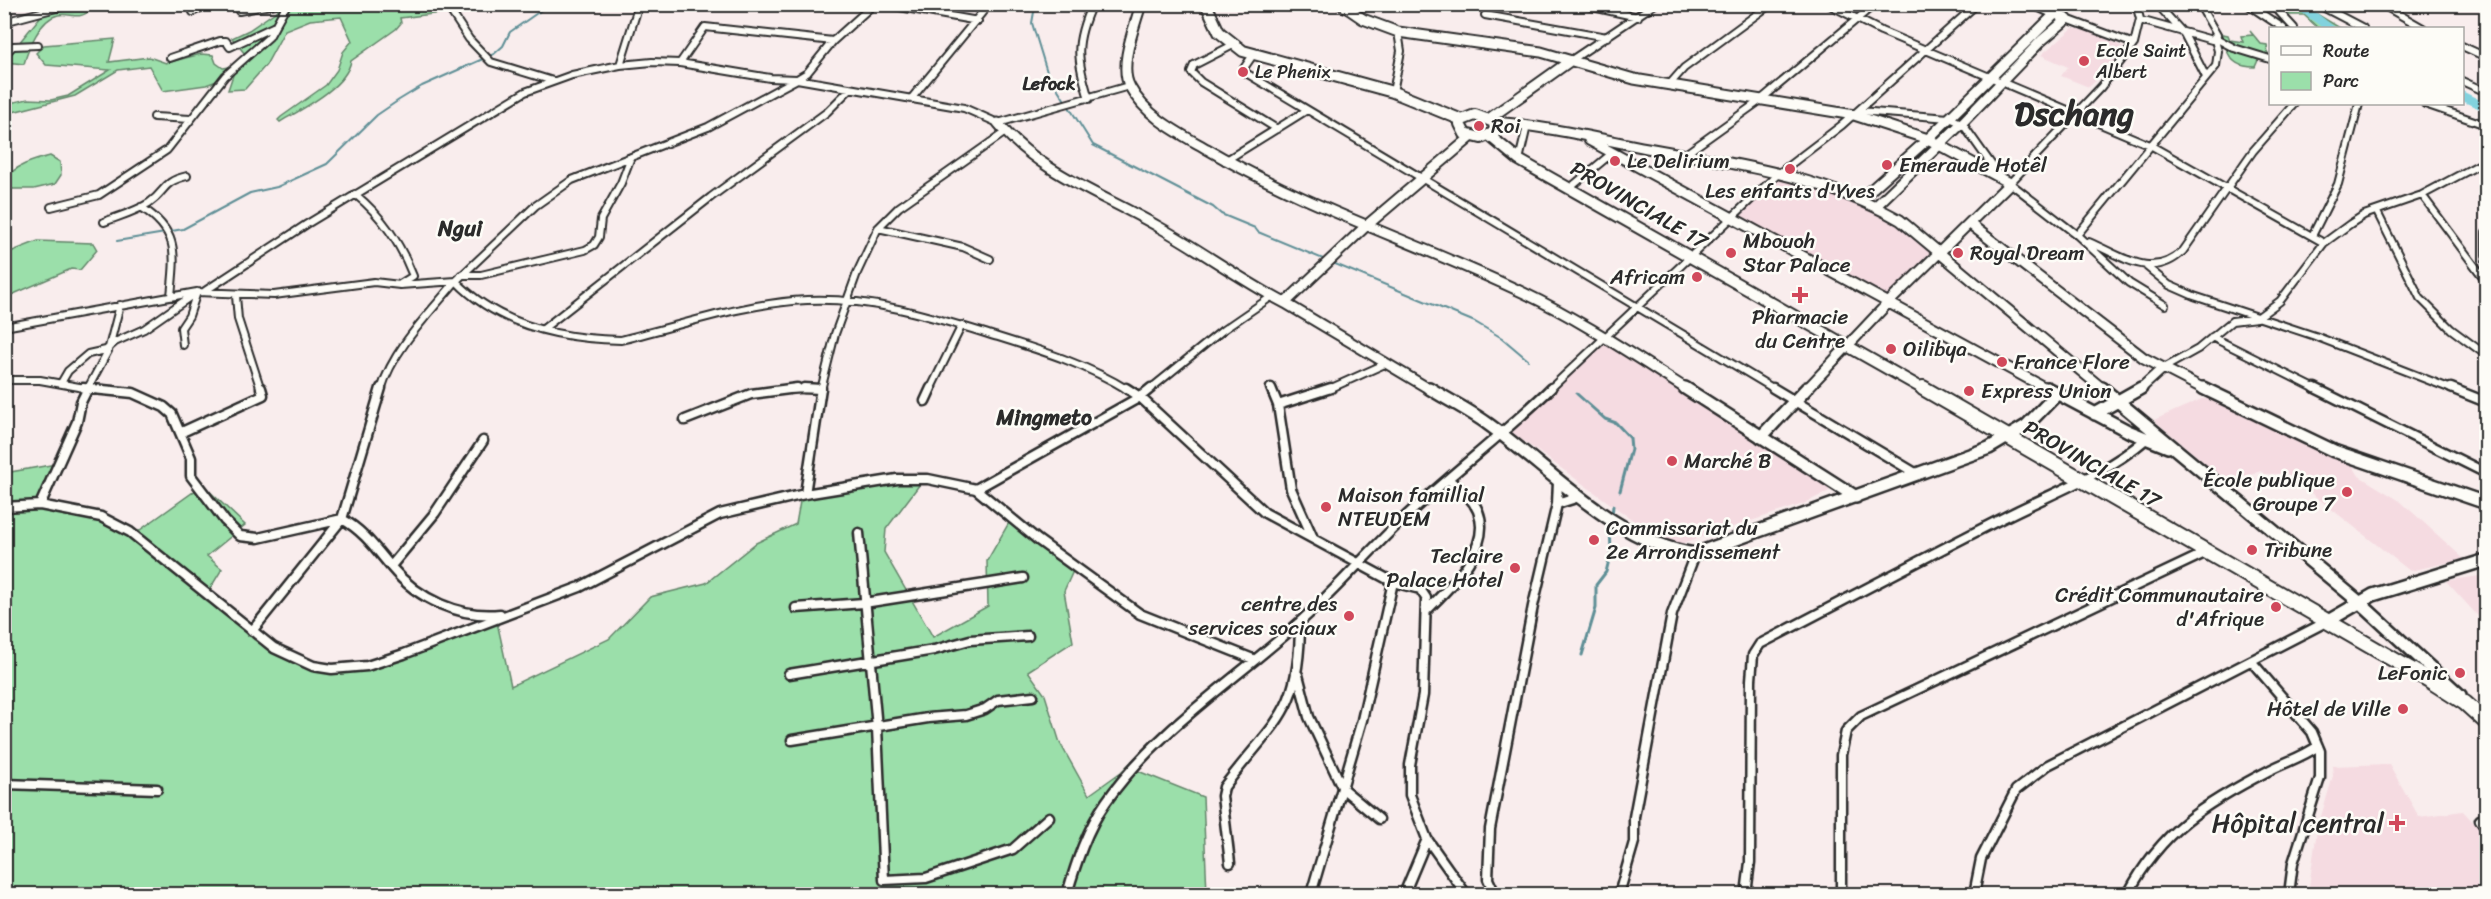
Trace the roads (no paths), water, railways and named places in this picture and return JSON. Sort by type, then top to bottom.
[{"type":"main road","points":[[1206,4],[1210,21],[1218,33],[1233,45],[1253,55],[1393,92],[1462,120],[1475,115],[1492,120],[1497,127],[1490,136],[1472,137],[1461,129],[1462,120]]},
{"type":"main road","name":"PROVINCIALE 17","points":[[1490,136],[1519,160],[1850,345],[2007,438],[2328,621],[2477,712],[2487,722]]},
{"type":"street","points":[[4,22],[71,4]]},
{"type":"street","points":[[193,12],[207,4]]},
{"type":"street","points":[[239,12],[276,4]]},
{"type":"street","points":[[51,207],[99,195],[167,150],[225,75],[269,37],[287,4]]},
{"type":"street","points":[[446,4],[469,39],[491,62],[553,81]]},
{"type":"street","points":[[621,65],[639,4]]},
{"type":"street","points":[[252,631],[342,519],[385,375],[406,343],[458,278],[554,191],[586,173],[708,127],[807,73],[832,41],[874,4]]},
{"type":"street","points":[[883,4],[978,21]]},
{"type":"street","points":[[911,99],[942,58],[978,21],[989,4]]},
{"type":"street","points":[[1089,99],[1075,53],[1080,30],[1092,4]]},
{"type":"street","points":[[1140,4],[1126,58],[1129,86],[1149,111],[1172,129],[1225,161],[1305,201],[1525,293],[1603,336],[1856,497]]},
{"type":"street","points":[[1341,4],[1363,19],[1398,32],[1541,52],[1634,79],[1760,101],[1856,113],[1949,118],[1962,123],[2001,178]]},
{"type":"street","points":[[1578,4],[1638,17]]},
{"type":"street","points":[[1492,120],[1570,61],[1655,4]]},
{"type":"street","points":[[1670,85],[1684,68],[1771,4]]},
{"type":"street","points":[[1828,4],[1925,50],[2150,145],[2196,173],[2227,187],[2324,243]]},
{"type":"street","points":[[1684,155],[1760,101],[1875,4]]},
{"type":"street","points":[[1067,894],[1076,862],[1092,829],[1105,803],[1124,778],[1253,659],[1300,622],[1360,565],[1404,518],[1502,435],[1603,336],[1778,174],[1856,113],[1977,4]]},
{"type":"street","points":[[2034,4],[2134,44]]},
{"type":"street","points":[[1761,437],[1888,303],[1970,224],[2101,87],[2134,44],[2140,20],[2136,4]]},
{"type":"street","points":[[2157,4],[2184,34],[2206,77]]},
{"type":"street","points":[[2140,20],[2212,40],[2217,35],[2214,26],[2199,4]]},
{"type":"street","points":[[2247,4],[2282,27]]},
{"type":"street","points":[[2272,4],[2293,27]]},
{"type":"street","points":[[2317,4],[2361,27]]},
{"type":"street","points":[[2381,4],[2421,27]]},
{"type":"street","points":[[1863,197],[1928,140],[2055,14]]},
{"type":"street","points":[[1485,15],[1607,37]]},
{"type":"street","points":[[1877,205],[1962,123],[2041,41],[2067,19]]},
{"type":"street","points":[[170,58],[220,41],[226,41],[230,47],[275,26]]},
{"type":"street","points":[[680,63],[705,27],[832,41]]},
{"type":"street","points":[[1393,92],[1401,51],[1398,32]]},
{"type":"street","points":[[2214,37],[2234,48],[2269,57]]},
{"type":"street","points":[[2080,237],[2150,145],[2216,66],[2218,51],[2214,37]]},
{"type":"street","points":[[4,54],[13,46],[38,45]]},
{"type":"street","points":[[1233,45],[1194,65],[1191,72],[1201,82],[1277,129]]},
{"type":"street","points":[[2464,46],[2487,57]]},
{"type":"street","points":[[1253,55],[1244,68],[1246,73],[1917,474]]},
{"type":"street","points":[[4,327],[204,292],[355,194],[441,145],[499,106],[553,81],[621,65],[680,63],[770,78],[797,79],[964,108],[998,123],[1004,133],[1047,165],[1162,228],[1271,297],[1387,363],[1502,435],[1579,497],[1642,537],[1680,552],[1695,554],[1801,514],[1968,457],[2007,438],[2035,418],[2057,394]]},
{"type":"street","points":[[2464,81],[2487,92]]},
{"type":"street","points":[[998,123],[1129,86]]},
{"type":"street","points":[[543,329],[711,197],[826,112],[850,89]]},
{"type":"street","points":[[2147,267],[2165,265],[2178,257],[2227,187],[2293,105]]},
{"type":"street","points":[[2312,236],[2338,184],[2359,105]]},
{"type":"street","points":[[2428,105],[2487,125]]},
{"type":"street","points":[[1225,161],[1307,110]]},
{"type":"street","points":[[1856,113],[1940,145],[2010,183],[2080,237],[2120,276],[2165,305]]},
{"type":"street","points":[[154,117],[192,119]]},
{"type":"street","points":[[1492,120],[1778,174],[1863,197],[1877,205],[1939,253],[2358,601],[2477,712]]},
{"type":"street","points":[[1519,160],[1527,126]]},
{"type":"street","points":[[805,494],[821,389],[835,334],[878,228],[899,207],[1004,133]]},
{"type":"street","points":[[1581,135],[1611,154],[2057,394],[2146,439],[2171,447]]},
{"type":"street","points":[[1285,303],[1366,226],[1472,137]]},
{"type":"street","points":[[1570,188],[1611,154]]},
{"type":"street","points":[[61,383],[68,371],[88,354],[106,350],[144,329],[197,292],[236,296],[274,295],[374,282],[400,285],[481,275],[585,250],[594,245],[598,237],[601,219],[631,157]]},
{"type":"street","points":[[2095,414],[2138,391],[2162,369],[2212,338],[2232,321],[2257,318],[2280,301],[2295,278],[2324,243],[2364,215],[2377,212],[2406,199],[2443,189],[2461,173],[2487,161]]},
{"type":"street","points":[[104,222],[155,199],[162,184],[168,180],[186,176]]},
{"type":"street","points":[[355,194],[388,224],[407,259],[413,276],[400,285]]},
{"type":"street","points":[[2422,195],[2486,280]]},
{"type":"street","points":[[141,207],[164,222],[173,237],[171,296]]},
{"type":"street","points":[[2377,212],[2389,231],[2397,254],[2420,298],[2470,344],[2487,355]]},
{"type":"street","points":[[1970,224],[2144,358],[2162,369],[2334,451],[2487,503]]},
{"type":"street","points":[[878,228],[963,248],[990,259]]},
{"type":"street","points":[[2487,234],[2484,244],[2487,255]]},
{"type":"street","points":[[2080,237],[2147,267],[2169,285],[2257,318],[2305,333],[2487,402]]},
{"type":"street","points":[[2486,280],[2487,261]]},
{"type":"street","points":[[458,278],[474,300],[506,316],[543,329],[599,340],[621,340],[752,306],[805,300],[847,301],[962,325],[1060,356],[1119,383],[1140,397],[1265,513],[1393,582],[1420,589],[1426,598],[1423,695],[1410,765],[1410,795],[1427,839],[1466,894]]},
{"type":"street","points":[[183,345],[181,328],[189,316],[197,292]]},
{"type":"street","points":[[182,432],[262,395],[238,319],[236,296]]},
{"type":"street","points":[[976,489],[1140,397],[1223,330],[1271,297]]},
{"type":"street","points":[[40,505],[77,422],[87,389],[110,346],[120,305]]},
{"type":"street","points":[[925,401],[962,325]]},
{"type":"street","points":[[2212,338],[2487,473]]},
{"type":"street","points":[[1278,405],[1327,390],[1387,363]]},
{"type":"street","points":[[4,380],[61,383],[144,397],[171,414],[182,432],[191,458],[191,476],[225,521],[240,536],[258,538],[342,519],[368,536],[401,577],[433,600],[462,614],[487,617],[519,610]]},
{"type":"street","points":[[685,420],[758,390],[789,387],[821,389]]},
{"type":"street","points":[[1271,388],[1278,405],[1291,489],[1313,538]]},
{"type":"street","points":[[1746,894],[1750,862],[1752,655],[1760,644],[1986,526],[2082,481],[2124,458],[2146,439]]},
{"type":"street","points":[[392,566],[430,519],[483,441]]},
{"type":"street","points":[[4,507],[40,505],[101,517],[130,532],[274,648],[313,666],[332,669],[367,666],[395,657],[580,587],[720,514],[805,494],[897,479],[928,479],[976,489],[1038,540],[1140,614],[1253,659]]},
{"type":"street","points":[[1426,611],[1465,568],[1480,539],[1481,519],[1476,502],[1462,488],[1449,480]]},
{"type":"street","points":[[1495,894],[1488,879],[1490,829],[1531,617],[1557,504],[1558,482]]},
{"type":"street","points":[[1557,504],[1579,497]]},
{"type":"street","points":[[859,533],[877,728],[884,880],[926,878],[1013,849],[1049,817]]},
{"type":"street","points":[[1841,894],[1841,755],[1846,731],[1861,716],[2207,552]]},
{"type":"street","points":[[1619,894],[1634,842],[1634,817],[1672,614],[1695,554]]},
{"type":"street","points":[[1974,894],[1981,859],[2016,790],[2048,765],[2094,739],[2252,662],[2328,621],[2358,601],[2487,560]]},
{"type":"street","points":[[796,608],[864,603],[1023,578]]},
{"type":"street","points":[[1311,894],[1362,720],[1393,582]]},
{"type":"street","points":[[1230,863],[1222,796],[1224,787],[1279,721],[1294,690],[1300,622]]},
{"type":"street","points":[[789,674],[871,662],[970,640],[1028,636]]},
{"type":"street","points":[[2252,662],[2312,732],[2318,746],[2320,778],[2294,863],[2289,894]]},
{"type":"street","points":[[1297,670],[1309,717],[1343,789],[1379,819]]},
{"type":"street","points":[[792,740],[928,718],[966,715],[985,709],[998,700],[1033,696]]},
{"type":"street","points":[[2128,894],[2143,865],[2166,837],[2193,817],[2270,770],[2308,754],[2318,746]]},
{"type":"street","points":[[4,784],[157,789]]},
{"type":"street","points":[[1404,894],[1427,839]]},
{"type":"waterway","points":[[172,231],[183,229],[250,193],[277,187],[327,164],[377,115],[422,86],[494,54],[503,46],[510,32],[550,4]]},
{"type":"waterway","points":[[1043,4],[1034,12],[1032,23],[1047,72],[1093,145],[1213,207],[1221,214],[1255,228],[1258,232],[1475,322],[1502,338],[1528,360]]},
{"type":"waterway","points":[[2296,4],[2329,27]]},
{"type":"waterway","points":[[2464,96],[2486,108]]},
{"type":"waterway","points":[[117,241],[165,233]]},
{"type":"waterway","points":[[1577,394],[1605,419],[1616,423],[1630,438],[1631,449],[1620,491]]},
{"type":"waterway","points":[[1612,515],[1613,506]]},
{"type":"waterway","points":[[1582,655],[1596,608],[1596,585],[1606,572],[1611,552],[1610,526]]},
{"type":"place","name":"Ecole Saint Albert","points":[[2084,61]]},
{"type":"place","name":"Le Phenix","points":[[1243,72]]},
{"type":"place","name":"Roi","points":[[1479,126]]},
{"type":"place","name":"Le Delirium","points":[[1615,161]]},
{"type":"place","name":"Emeraude Hotêl","points":[[1887,165]]},
{"type":"place","name":"Les enfants d'Yves","points":[[1790,169]]},
{"type":"place","name":"Mbouoh Star Palace","points":[[1731,253]]},
{"type":"place","name":"Royal Dream","points":[[1958,253]]},
{"type":"place","name":"Africam","points":[[1697,277]]},
{"type":"place","name":"Pharmacie du Centre","points":[[1800,295]]},
{"type":"place","name":"Oilibya","points":[[1891,349]]},
{"type":"place","name":"France Flore","points":[[2002,362]]},
{"type":"place","name":"Express Union","points":[[1969,391]]},
{"type":"place","name":"Marché B","points":[[1672,461]]},
{"type":"place","name":"École publique Groupe 7","points":[[2347,492]]},
{"type":"place","name":"Maison famillial NTEUDEM","points":[[1326,507]]},
{"type":"place","name":"Commissariat du 2e Arrondissement","points":[[1594,540]]},
{"type":"place","name":"Tribune","points":[[2252,550]]},
{"type":"place","name":"Teclaire Palace Hotel","points":[[1515,568]]},
{"type":"place","name":"Crédit Communautaire d'Afrique","points":[[2276,607]]},
{"type":"place","name":"centre des services sociaux","points":[[1349,616]]},
{"type":"place","name":"LeFonic","points":[[2460,673]]},
{"type":"place","name":"Hôtel de Ville","points":[[2403,709]]},
{"type":"place","name":"Hôpital central","points":[[2397,823]]},
{"type":"district","name":"Lefock","points":[[1049,84]]},
{"type":"district","name":"Dschang","points":[[2074,114]]},
{"type":"district","name":"Ngui","points":[[460,228]]},
{"type":"district","name":"Mingmeto","points":[[1044,417]]}]
